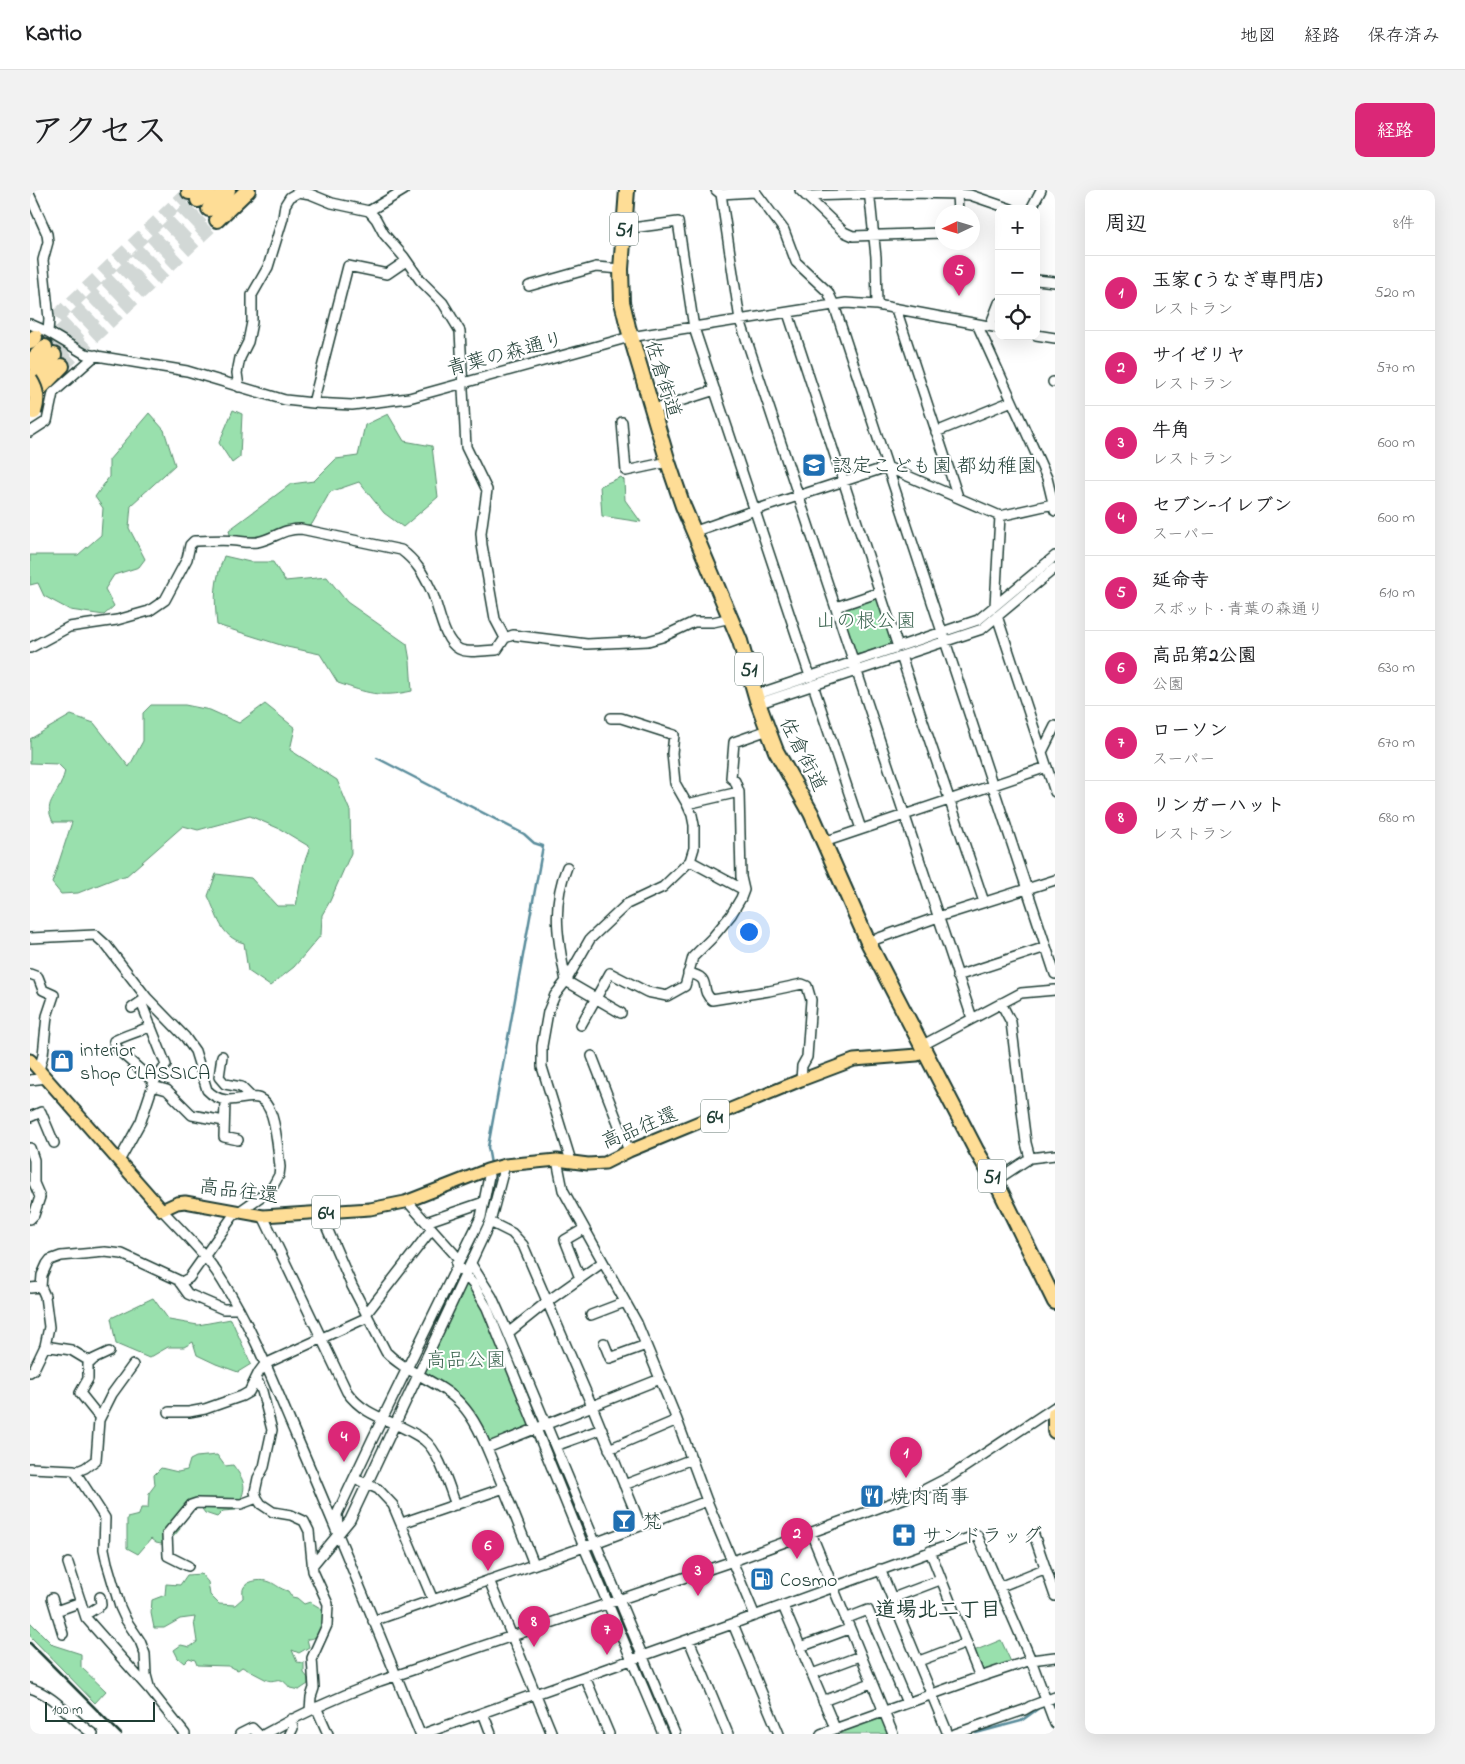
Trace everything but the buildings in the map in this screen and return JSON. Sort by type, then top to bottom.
[{"type":"highway","points":[[201,202],[209,190]]},
{"type":"highway","points":[[201,202],[228,190]]},
{"type":"highway","points":[[201,202],[248,190]]},
{"type":"highway","name":"佐倉街道","points":[[627,190],[621,269],[622,302],[630,337],[668,462],[693,532],[740,641],[768,730],[780,758],[804,798],[868,942],[925,1047],[1055,1302]]},
{"type":"highway","points":[[30,362],[44,343]]},
{"type":"highway","points":[[31,410],[37,404],[37,396],[30,380],[44,343]]},
{"type":"highway","points":[[31,410],[44,343]]},
{"type":"highway","points":[[1055,1414],[1055,1431]]},
{"type":"main road","name":"高品往還","points":[[505,1165],[557,1160],[588,1164],[605,1163],[629,1151],[801,1080],[861,1059],[917,1055],[925,1047]]},
{"type":"main road","points":[[30,1060],[162,1210]]},
{"type":"main road","name":"64","points":[[487,1170],[505,1165]]},
{"type":"main road","name":"高品往還","points":[[162,1210],[177,1203],[186,1202],[263,1216],[370,1209],[407,1201],[487,1170]]},
{"type":"street","points":[[369,211],[404,190]]},
{"type":"street","points":[[1033,205],[1041,190]]},
{"type":"street","points":[[972,1018],[740,320],[718,192],[754,191],[784,230],[796,262],[828,292],[834,305],[1055,974]]},
{"type":"street","points":[[803,193],[911,191],[970,195],[999,205]]},
{"type":"street","points":[[239,387],[237,373],[240,358],[248,342],[252,322],[252,295],[268,267],[283,218],[285,205],[290,197],[299,192],[304,192],[332,203],[369,211],[384,234],[420,280],[443,303],[460,331],[461,383],[466,447],[487,490],[481,532],[482,545],[495,619],[505,638]]},
{"type":"street","points":[[869,192],[874,236],[877,305]]},
{"type":"street","points":[[803,193],[844,232],[853,236],[935,234]]},
{"type":"street","points":[[957,194],[958,205]]},
{"type":"street","points":[[30,196],[47,234],[48,242],[43,260],[49,319],[44,343]]},
{"type":"street","points":[[624,229],[678,222],[694,328],[860,829]]},
{"type":"street","points":[[312,403],[348,266],[387,274],[406,261]]},
{"type":"street","points":[[529,286],[596,267],[621,269]]},
{"type":"street","points":[[1040,280],[1055,282]]},
{"type":"street","name":"青葉の森通り","points":[[44,343],[85,354],[187,371],[285,400],[352,405],[392,401],[630,337],[834,305],[860,303],[877,305],[994,327]]},
{"type":"street","points":[[896,309],[958,497]]},
{"type":"street","points":[[788,313],[984,902]]},
{"type":"street","points":[[693,532],[887,468],[1000,516],[1054,507],[1047,478],[977,324]]},
{"type":"street","points":[[1040,336],[1055,338]]},
{"type":"street","points":[[30,432],[47,421],[53,393],[96,355]]},
{"type":"street","points":[[652,410],[715,390]]},
{"type":"street","points":[[936,432],[1012,401]]},
{"type":"street","points":[[622,422],[626,471],[668,462]]},
{"type":"street","points":[[995,606],[1000,516]]},
{"type":"street","points":[[30,648],[69,627],[117,620],[149,611],[165,600],[187,558],[190,545],[194,541],[256,543],[284,530],[293,529],[301,529],[401,550],[414,560],[431,590],[446,635],[451,644],[460,650],[497,650],[505,638],[513,635],[587,644],[648,640],[662,638],[694,622],[713,622],[731,618]]},
{"type":"street","points":[[944,637],[978,620],[1055,556]]},
{"type":"street","points":[[757,700],[763,702],[812,681],[944,637],[982,629],[1055,568]]},
{"type":"street","points":[[836,607],[880,592]]},
{"type":"street","points":[[997,616],[1055,792]]},
{"type":"street","points":[[571,1161],[542,1067],[542,1046],[548,1012],[555,995],[566,981],[590,939],[626,904],[662,887],[690,861],[695,837],[692,815],[675,783],[672,753],[674,735],[621,718],[611,718]]},
{"type":"street","points":[[1042,752],[1055,726]]},
{"type":"street","points":[[582,1025],[610,973],[647,992],[667,996],[684,986],[693,957],[732,915],[742,898],[744,890],[739,792],[735,781],[731,778],[734,742],[768,730]]},
{"type":"street","points":[[824,842],[1047,767]]},
{"type":"street","points":[[687,804],[739,792]]},
{"type":"street","points":[[690,861],[744,890]]},
{"type":"street","points":[[567,867],[558,892],[557,909],[558,941],[566,981],[621,1013]]},
{"type":"street","points":[[868,942],[938,917],[1055,880]]},
{"type":"street","points":[[30,938],[95,935],[106,945],[144,1000],[185,1037],[194,1051],[208,1090],[212,1095],[225,1100],[241,1100],[250,1096]]},
{"type":"street","points":[[957,976],[1046,946]]},
{"type":"street","points":[[688,973],[699,975],[703,978],[708,997],[712,1000],[802,984],[808,986],[811,1000],[810,1019],[807,1057],[802,1066],[801,1080]]},
{"type":"street","points":[[30,974],[38,977],[43,990],[54,995],[47,1016],[43,1074],[30,1080]]},
{"type":"street","points":[[925,1047],[972,1018],[1021,993],[1055,990]]},
{"type":"street","points":[[132,1008],[144,1000]]},
{"type":"street","points":[[118,1161],[141,1121],[154,1084],[166,1065],[151,1026],[144,1000]]},
{"type":"street","points":[[1001,1003],[1011,1022],[1026,1144],[1030,1158]]},
{"type":"street","points":[[151,1026],[114,1041],[118,1050],[154,1084],[167,1090],[192,1115],[224,1121]]},
{"type":"street","points":[[180,1283],[189,1278],[238,1212],[263,1195],[279,1175],[280,1167],[272,1116],[263,1100],[250,1096],[241,1087],[225,1084],[219,1078],[222,1056]]},
{"type":"street","points":[[592,1056],[629,1151]]},
{"type":"street","points":[[225,1100],[224,1137],[238,1140]]},
{"type":"street","points":[[30,1117],[41,1112],[54,1143]]},
{"type":"street","points":[[30,1148],[34,1160],[34,1183],[40,1197],[34,1215],[30,1219]]},
{"type":"street","points":[[995,1182],[1030,1158],[1055,1155]]},
{"type":"street","points":[[557,1160],[563,1190],[637,1323],[755,1616]]},
{"type":"street","points":[[312,1566],[350,1520],[490,1222],[505,1165]]},
{"type":"street","points":[[338,1534],[338,1514],[382,1418],[480,1217],[489,1176],[487,1170]]},
{"type":"street","points":[[407,1201],[458,1261],[487,1308],[541,1426],[555,1446],[675,1734]]},
{"type":"street","points":[[169,1412],[190,1412],[242,1396],[248,1392],[258,1372],[265,1364],[367,1316],[429,1225],[484,1202]]},
{"type":"street","points":[[162,1210],[223,1281],[238,1309],[265,1364],[421,1734],[689,1640],[977,1535],[1049,1702],[1055,1724]]},
{"type":"street","points":[[320,1212],[367,1316],[386,1352],[394,1360],[433,1382],[461,1403],[472,1418],[504,1488],[534,1564]]},
{"type":"street","points":[[263,1216],[346,1392],[363,1410],[425,1440],[435,1454],[456,1505]]},
{"type":"street","points":[[490,1222],[512,1233],[523,1245],[610,1448],[641,1526]]},
{"type":"street","points":[[580,1278],[565,1240],[584,1229]]},
{"type":"street","points":[[30,1372],[34,1369],[45,1346],[50,1327],[45,1296],[41,1287],[42,1274],[50,1260],[61,1256],[105,1252],[122,1254],[178,1280],[188,1294],[223,1309],[238,1309]]},
{"type":"street","points":[[508,1333],[602,1262]]},
{"type":"street","points":[[471,1264],[492,1297],[508,1333],[584,1547],[663,1734]]},
{"type":"street","points":[[30,1288],[41,1287]]},
{"type":"street","points":[[591,1315],[625,1302]]},
{"type":"street","points":[[604,1343],[610,1358],[646,1345]]},
{"type":"street","points":[[45,1346],[71,1350],[91,1362]]},
{"type":"street","points":[[100,1418],[80,1393],[88,1379],[88,1364],[109,1352]]},
{"type":"street","points":[[30,1468],[75,1472],[96,1460],[100,1418],[112,1394],[134,1365]]},
{"type":"street","points":[[256,1378],[262,1391],[272,1430],[264,1467],[258,1478],[255,1492],[261,1504],[273,1512],[291,1515],[304,1521],[309,1531],[312,1566],[328,1604],[327,1625],[312,1658],[314,1688],[311,1697],[313,1708],[328,1734]]},
{"type":"street","points":[[486,1448],[660,1379]]},
{"type":"street","points":[[265,1734],[313,1708],[396,1675],[733,1561],[916,1494],[950,1476],[1055,1407]]},
{"type":"street","points":[[610,1448],[677,1420]]},
{"type":"street","points":[[555,1446],[602,1429]]},
{"type":"street","points":[[624,1485],[692,1459]]},
{"type":"street","points":[[75,1472],[106,1518],[104,1549],[107,1563],[120,1607],[140,1641],[145,1654],[146,1675],[150,1690]]},
{"type":"street","points":[[354,1479],[378,1489],[394,1505],[434,1600]]},
{"type":"street","points":[[402,1523],[504,1488]]},
{"type":"street","points":[[188,1566],[168,1556],[167,1534],[191,1505],[197,1503],[241,1504],[257,1498]]},
{"type":"street","points":[[373,1621],[708,1502]]},
{"type":"street","points":[[811,1533],[893,1734]]},
{"type":"street","points":[[1034,1534],[1044,1569],[1055,1596]]},
{"type":"street","points":[[930,1551],[980,1677]]},
{"type":"street","points":[[68,1563],[84,1615],[150,1690],[185,1734]]},
{"type":"street","points":[[880,1569],[948,1734]]},
{"type":"street","points":[[999,1587],[1044,1569]]},
{"type":"street","points":[[489,1580],[552,1734]]},
{"type":"street","points":[[893,1598],[940,1580]]},
{"type":"street","points":[[84,1615],[101,1605],[100,1597]]},
{"type":"street","points":[[52,1598],[63,1634]]},
{"type":"street","points":[[56,1611],[81,1602]]},
{"type":"street","points":[[783,1606],[835,1728]]},
{"type":"street","points":[[845,1619],[868,1610],[907,1703]]},
{"type":"street","points":[[733,1624],[779,1734]]},
{"type":"street","points":[[800,1647],[849,1629]]},
{"type":"street","points":[[689,1640],[728,1734]]},
{"type":"street","points":[[919,1661],[967,1643]]},
{"type":"street","points":[[812,1674],[860,1656]]},
{"type":"street","points":[[821,1734],[1031,1660],[1055,1657]]},
{"type":"street","points":[[585,1677],[608,1734]]},
{"type":"street","points":[[823,1701],[871,1683]]},
{"type":"street","points":[[30,1688],[39,1690],[61,1706],[93,1734]]},
{"type":"street","points":[[955,1734],[971,1732],[1024,1710],[1049,1702]]},
{"type":"street","points":[[483,1713],[492,1734]]},
{"type":"street","points":[[290,1734],[293,1728],[291,1719]]},
{"type":"street","points":[[240,1734],[252,1728],[258,1734]]},
{"type":"green space","points":[[233,410],[242,414],[240,457],[232,463],[219,443]]},
{"type":"green space","points":[[149,413],[164,430],[175,465],[131,505],[129,528],[145,559],[139,567],[114,575],[105,589],[114,606],[104,615],[70,610],[44,596],[38,583],[30,585],[30,555],[78,555],[101,535],[103,508],[95,497],[109,477],[109,460]]},
{"type":"green space","points":[[388,414],[404,441],[432,446],[438,497],[403,527],[384,513],[359,482],[330,492],[312,524],[259,536],[231,539],[229,530],[291,484],[314,481],[336,459],[358,456],[365,425]]},
{"type":"green space","points":[[621,477],[624,480],[625,500],[641,522],[602,516],[600,486]]},
{"type":"green space","points":[[224,556],[250,562],[273,562],[285,581],[327,577],[347,602],[407,644],[412,691],[382,694],[348,687],[338,683],[320,654],[287,647],[217,625],[216,590],[218,574]]},
{"type":"green space","name":"山の根公園","points":[[876,595],[893,639],[891,644],[860,654],[855,653],[840,609]]},
{"type":"green space","points":[[265,704],[295,728],[290,750],[337,780],[350,811],[351,853],[322,915],[321,935],[294,967],[270,986],[248,971],[244,943],[236,940],[225,931],[217,918],[208,896],[216,874],[251,878],[277,906],[296,906],[304,863],[310,847],[280,829],[250,816],[198,830],[183,826],[125,877],[116,878],[78,893],[61,894],[52,883],[72,822],[53,822],[49,809],[65,771],[58,764],[30,763],[30,739],[71,715],[94,723],[129,767],[143,741],[143,713],[151,705],[185,705],[210,710],[239,723]]},
{"type":"green space","name":"高品公園","points":[[470,1285],[484,1309],[533,1427],[488,1444],[475,1416],[421,1373],[462,1286]]},
{"type":"green space","points":[[153,1298],[169,1320],[198,1325],[231,1319],[251,1364],[238,1372],[216,1364],[197,1355],[193,1342],[184,1347],[168,1347],[149,1358],[116,1344],[111,1318]]},
{"type":"green space","points":[[217,1455],[225,1466],[233,1465],[243,1482],[242,1496],[236,1510],[223,1511],[217,1517],[205,1513],[200,1506],[193,1508],[185,1514],[185,1521],[180,1523],[180,1529],[166,1545],[156,1543],[151,1539],[138,1554],[127,1548],[127,1518],[139,1515],[141,1508],[148,1508],[149,1493],[155,1485],[154,1475],[161,1468],[178,1472],[187,1470],[190,1460],[196,1457]]},
{"type":"green space","points":[[201,1574],[208,1582],[210,1595],[219,1604],[235,1605],[243,1598],[243,1589],[246,1585],[256,1581],[264,1581],[288,1591],[292,1597],[297,1598],[304,1604],[310,1602],[322,1609],[325,1613],[322,1626],[315,1637],[307,1639],[309,1647],[299,1653],[292,1650],[297,1662],[304,1663],[304,1673],[308,1678],[308,1684],[299,1690],[290,1688],[280,1680],[272,1681],[265,1679],[242,1667],[238,1670],[228,1666],[197,1665],[195,1660],[189,1658],[184,1663],[178,1658],[174,1650],[181,1645],[190,1647],[197,1642],[195,1617],[180,1619],[164,1628],[154,1628],[151,1613],[152,1600],[165,1595],[166,1584],[180,1585],[187,1575]]},
{"type":"green space","points":[[30,1622],[53,1645],[81,1654],[81,1667],[106,1691],[95,1703],[30,1636]]},
{"type":"green space","points":[[1001,1640],[1011,1662],[986,1671],[980,1669],[974,1651]]},
{"type":"green space","points":[[879,1717],[883,1719],[890,1734],[833,1734]]},
{"type":"waterway","points":[[377,758],[524,834],[534,843],[543,846],[488,1147],[491,1164]]},
{"type":"waterway","points":[[488,1203],[495,1175],[494,1172]]},
{"type":"waterway","points":[[468,1255],[478,1234]]},
{"type":"waterway","points":[[479,1286],[492,1307]]},
{"type":"waterway","points":[[500,1326],[590,1542]]},
{"type":"waterway","points":[[592,1547],[637,1655]]},
{"type":"waterway","points":[[976,1733],[1021,1721],[1039,1708],[1055,1702]]},
{"type":"tunnel","points":[[41,332],[189,192]]},
{"type":"tunnel","points":[[45,347],[198,200]]},
{"type":"tunnel","points":[[54,355],[209,209]]},
{"type":"tunnel","points":[[62,366],[217,220]]},
{"type":"railway","points":[[30,1643],[121,1734]]},
{"type":"place","name":"延命寺","points":[[959,296]]},
{"type":"place","name":"認定こども園 都幼稚園","points":[[814,465]]},
{"type":"place","name":"interior shop CLASSICA","points":[[62,1061]]},
{"type":"place","name":"セブン-イレブン","points":[[344,1462]]},
{"type":"place","name":"玉家 (うなぎ専門店)","points":[[906,1478]]},
{"type":"place","name":"焼肉商事","points":[[872,1496]]},
{"type":"place","name":"梵","points":[[624,1521]]},
{"type":"place","name":"サンドラッグ","points":[[904,1535]]},
{"type":"place","name":"サイゼリヤ","points":[[797,1559]]},
{"type":"place","name":"高品第2公園","points":[[488,1571]]},
{"type":"place","name":"Cosmo","points":[[762,1579]]},
{"type":"place","name":"牛角","points":[[698,1596]]},
{"type":"place","name":"リンガーハット","points":[[534,1647]]},
{"type":"place","name":"ローソン","points":[[607,1655]]},
{"type":"district","name":"道場北二丁目","points":[[938,1609]]}]
